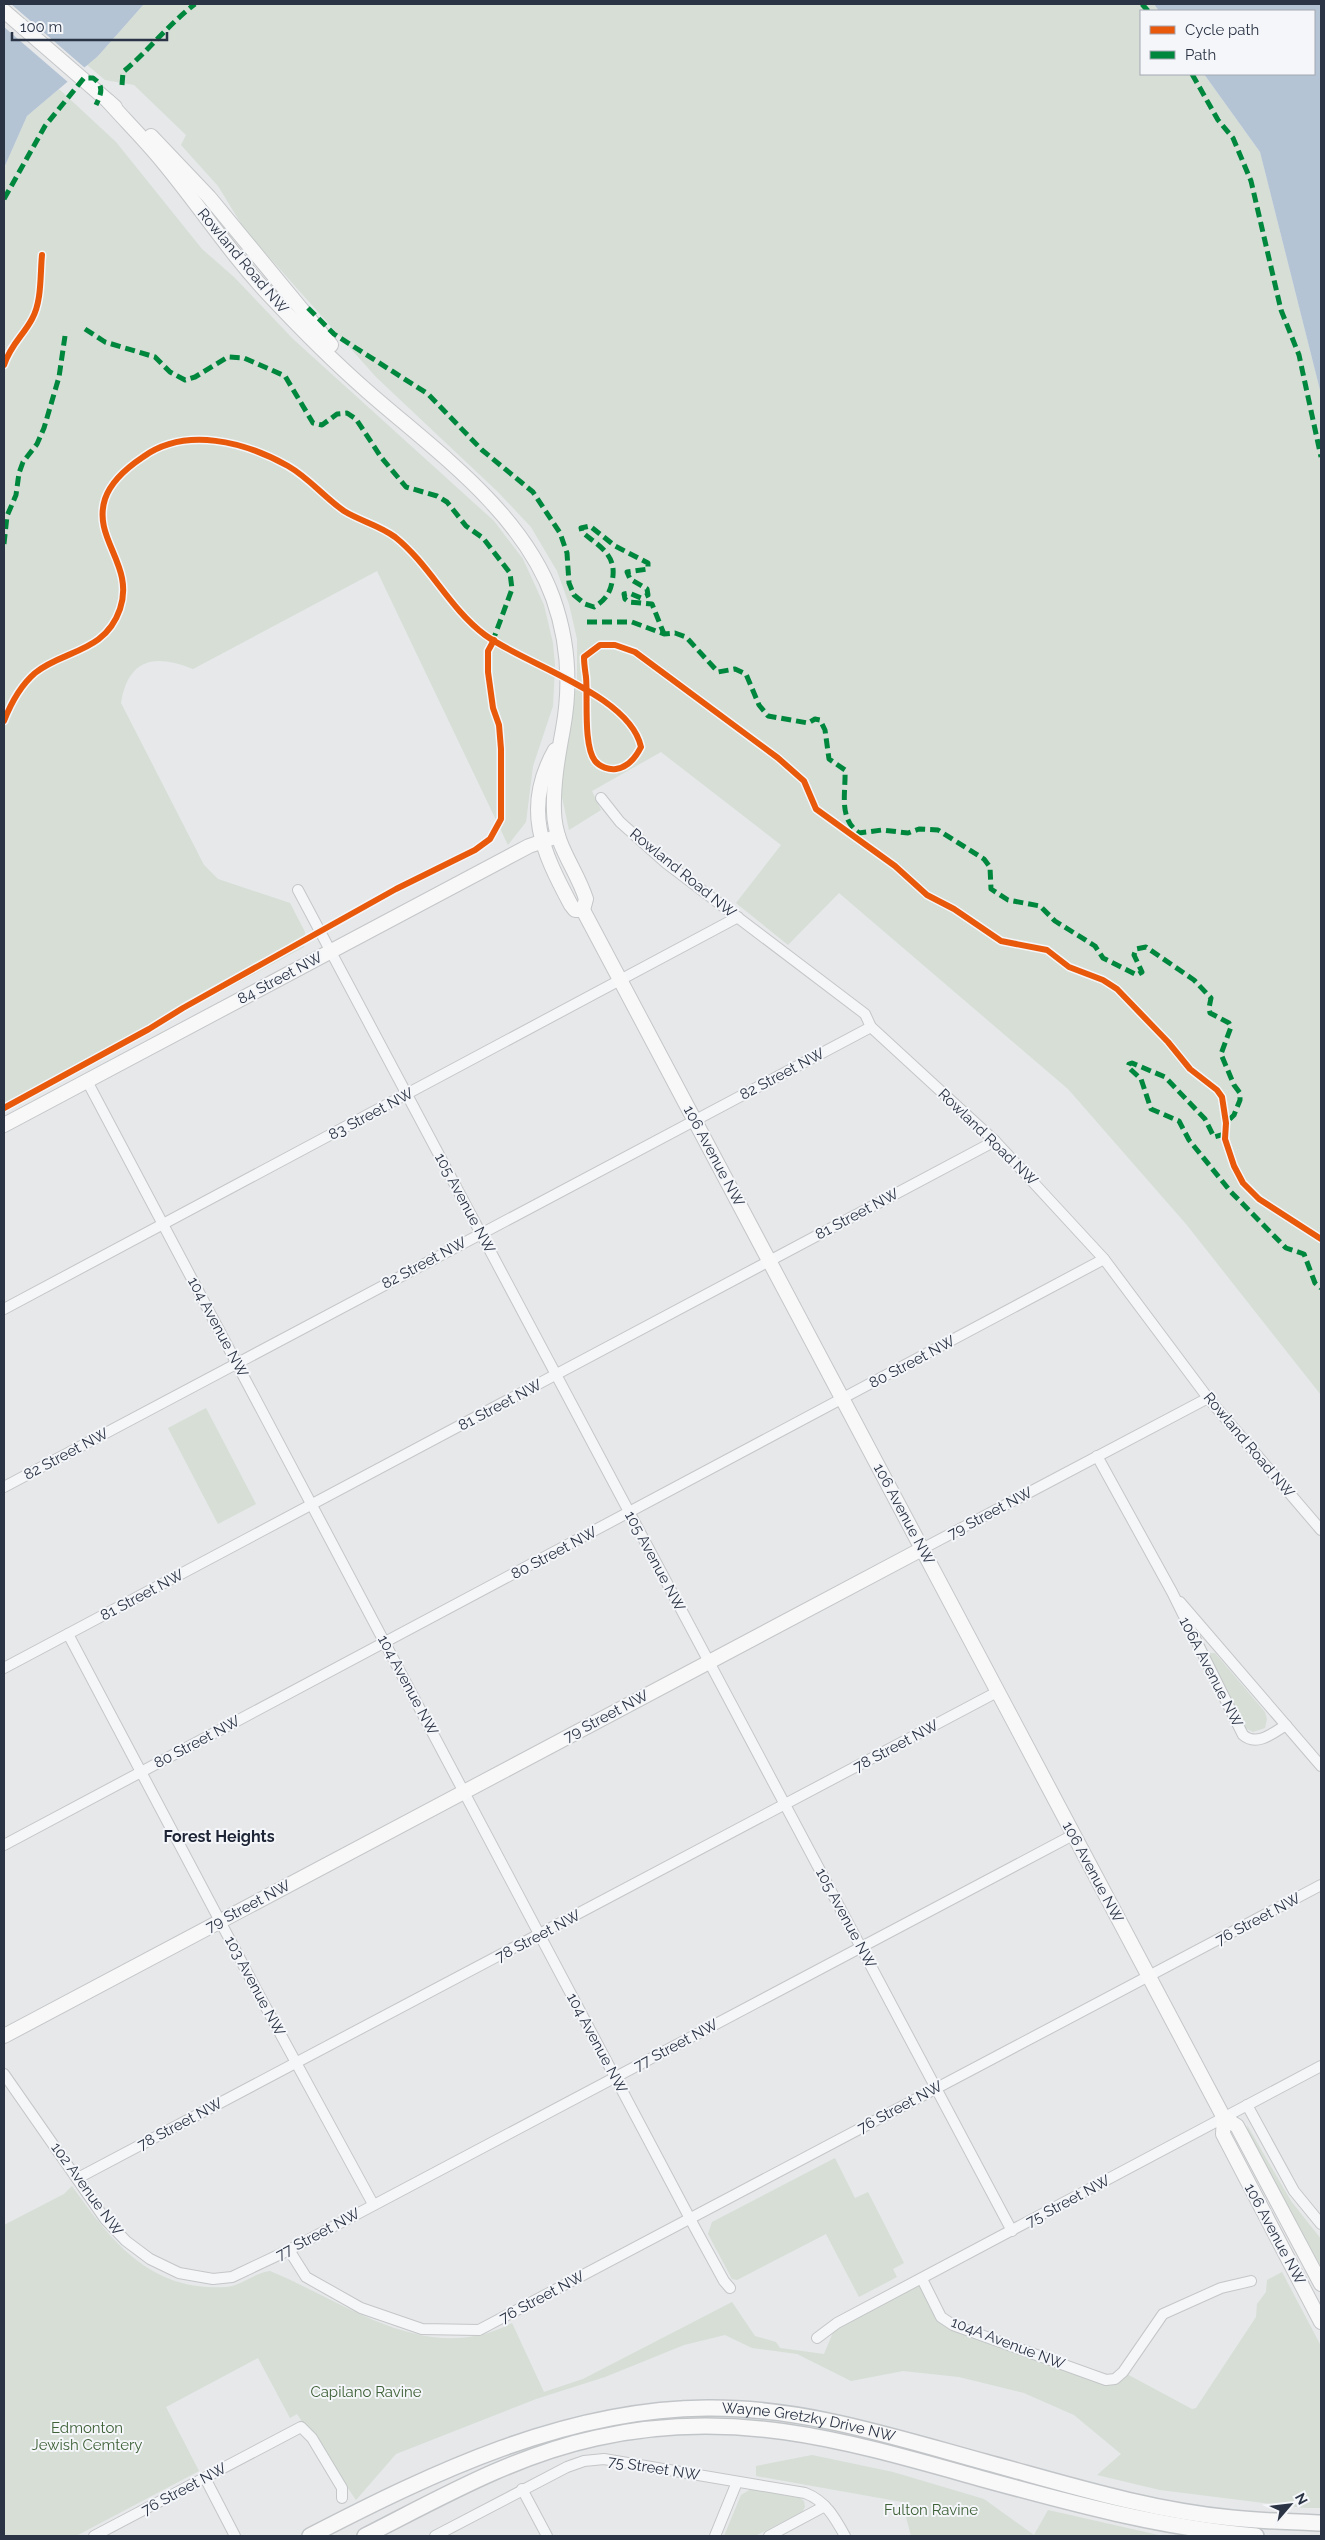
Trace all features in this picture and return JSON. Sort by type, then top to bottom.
[{"type":"main road","name":"Rowland Road NW","points":[[4,11],[172,156],[209,197],[306,318],[391,410],[507,520],[530,550],[542,573],[559,617],[568,664],[565,717],[554,780],[554,814],[558,836]]},
{"type":"main road","name":"Rowland Road NW","points":[[541,841],[539,812],[542,785],[549,760],[561,740]]},
{"type":"main road","name":"84 Street NW","points":[[4,1125],[541,841],[558,836]]},
{"type":"main road","name":"106 Avenue NW","points":[[558,836],[585,894],[586,904],[583,910]]},
{"type":"main road","name":"106 Avenue NW","points":[[541,841],[550,865],[570,905],[575,910],[583,910]]},
{"type":"main road","name":"106 Avenue NW","points":[[583,910],[1224,2118],[1237,2126],[1321,2284]]},
{"type":"main road","name":"79 Street NW","points":[[4,2036],[922,1548]]},
{"type":"main road","name":"106 Avenue NW","points":[[1224,2118],[1223,2134],[1321,2322]]},
{"type":"main road","name":"Wayne Gretzky Drive NW","points":[[310,2536],[459,2465],[552,2432],[618,2416],[665,2410],[708,2408],[798,2415],[865,2428],[1064,2484],[1189,2512],[1231,2518],[1321,2522]]},
{"type":"main road","name":"Wayne Gretzky Drive NW","points":[[366,2536],[469,2482],[557,2448],[647,2428],[709,2425],[769,2428],[816,2435],[888,2452],[1114,2513],[1190,2528],[1256,2536]]},
{"type":"street","name":"Rowland Road NW","points":[[602,798],[620,822],[653,852],[865,1014],[871,1027],[995,1141],[1104,1259],[1208,1398],[1321,1530]]},
{"type":"street","name":"105 Avenue NW","points":[[298,890],[1012,2231]]},
{"type":"street","name":"83 Street NW","points":[[4,1309],[738,917]]},
{"type":"street","name":"82 Street NW","points":[[4,1487],[237,1364],[480,1232],[871,1027]]},
{"type":"street","name":"104 Avenue NW","points":[[87,1081],[690,2219],[724,2281],[730,2288]]},
{"type":"street","name":"81 Street NW","points":[[4,1668],[995,1141]]},
{"type":"street","name":"80 Street NW","points":[[4,1845],[1104,1259]]},
{"type":"street","name":"79 Street NW","points":[[922,1548],[1208,1398]]},
{"type":"street","name":"106A Avenue NW","points":[[1097,1456],[1172,1592],[1202,1658],[1243,1735],[1251,1740],[1260,1740],[1286,1725]]},
{"type":"street","name":"106A Avenue NW","points":[[1172,1592],[1321,1766]]},
{"type":"street","name":"103 Avenue NW","points":[[68,1634],[373,2204]]},
{"type":"street","name":"78 Street NW","points":[[78,2178],[786,1806],[998,1692]]},
{"type":"street","name":"77 Street NW","points":[[194,2278],[232,2277],[289,2250],[1074,1835]]},
{"type":"street","name":"76 Street NW","points":[[289,2250],[306,2277],[361,2308],[422,2329],[479,2330],[1321,1885]]},
{"type":"street","name":"75 Street NW","points":[[817,2338],[837,2324],[1321,2066]]},
{"type":"street","name":"102 Avenue NW","points":[[4,2074],[105,2219],[126,2241],[164,2267],[194,2278]]},
{"type":"street","points":[[1247,2106],[1294,2191],[1321,2224]]},
{"type":"street","name":"104A Avenue NW","points":[[922,2279],[941,2317],[953,2324],[1106,2380],[1115,2379],[1163,2314],[1221,2288],[1250,2281]]},
{"type":"street","name":"76 Street NW","points":[[94,2536],[301,2427],[312,2438],[342,2488],[342,2498]]},
{"type":"street","name":"75 Street NW","points":[[436,2536],[522,2489],[576,2464],[604,2459],[805,2493],[825,2506]]},
{"type":"street","points":[[205,2478],[234,2536]]},
{"type":"street","points":[[715,2536],[737,2482]]},
{"type":"street","points":[[522,2489],[547,2536]]},
{"type":"street","points":[[769,2536],[825,2506],[845,2536]]},
{"type":"green space","points":[[144,4],[1154,4],[1158,10],[1140,10],[1140,75],[1205,75],[1260,152],[1321,394],[1321,1395],[1186,1224],[1068,1089],[839,893],[788,945],[736,903],[781,845],[661,752],[592,791],[601,810],[569,830],[562,797],[562,780],[577,679],[577,639],[569,604],[557,571],[531,527],[498,492],[376,377],[245,230],[218,186],[181,145],[186,135],[134,85],[105,80],[86,64],[98,56]]},
{"type":"green space","points":[[59,89],[116,142],[202,249],[234,277],[293,339],[494,521],[523,559],[544,605],[553,643],[555,665],[553,706],[533,766],[526,822],[508,845],[377,571],[193,669],[166,661],[155,661],[137,669],[130,677],[121,703],[204,865],[218,879],[290,903],[305,932],[304,947],[4,1109],[4,168],[27,116]]},
{"type":"green space","points":[[206,1408],[256,1504],[218,1524],[168,1428]]},
{"type":"green space","points":[[1210,1653],[1215,1653],[1265,1712],[1267,1719],[1265,1728],[1253,1732],[1245,1728],[1208,1657]]},
{"type":"green space","points":[[1247,2125],[1291,2201],[1321,2239],[1321,2267],[1249,2136]]},
{"type":"green space","points":[[835,2158],[855,2198],[868,2192],[904,2263],[893,2269],[897,2277],[859,2297],[826,2234],[737,2280],[732,2279],[708,2234],[712,2222]]},
{"type":"green space","points":[[72,2186],[118,2244],[155,2272],[176,2281],[200,2286],[227,2287],[270,2271],[388,2326],[418,2334],[449,2338],[480,2335],[512,2323],[544,2392],[583,2379],[732,2302],[755,2336],[776,2342],[780,2348],[824,2354],[837,2323],[922,2279],[941,2317],[1106,2380],[1123,2372],[1192,2409],[1196,2408],[1256,2317],[1257,2304],[1266,2292],[1267,2280],[1282,2272],[1321,2346],[1321,2508],[1305,2508],[1160,2490],[1097,2475],[1121,2454],[1074,2415],[1024,2393],[959,2377],[903,2371],[851,2381],[797,2354],[752,2348],[725,2335],[684,2345],[605,2377],[536,2399],[396,2454],[356,2500],[297,2414],[290,2418],[258,2358],[166,2407],[199,2471],[76,2536],[4,2536],[4,2225],[64,2194]]},
{"type":"green space","name":"Fulton Ravine","points":[[812,2455],[893,2472],[984,2499],[1034,2535],[1048,2510],[1163,2536],[911,2536],[902,2502],[756,2476],[756,2466]]},
{"type":"green space","points":[[751,2489],[800,2498],[804,2501],[805,2507],[802,2512],[755,2536],[724,2536],[741,2495]]},
{"type":"water","points":[[4,4],[144,4],[98,56],[27,116],[4,168]]},
{"type":"water","points":[[1154,4],[1321,4],[1321,394],[1260,152],[1205,75],[1315,75],[1315,10],[1158,10]]},
{"type":"pier","points":[[4,4],[11,4],[85,68],[69,83],[4,27]]},
{"type":"marked path","points":[[122,85],[123,72],[195,4]]},
{"type":"marked path","points":[[1142,4],[1147,10]]},
{"type":"marked path","points":[[1193,75],[1218,120],[1233,138],[1251,181],[1281,310],[1299,355],[1321,457]]},
{"type":"marked path","points":[[4,199],[45,126],[84,78],[93,78],[101,87],[96,105]]},
{"type":"marked path","points":[[308,308],[334,334],[428,394],[482,450],[533,492],[560,533],[567,553],[569,583],[574,595],[585,604],[594,607],[604,600],[610,590],[613,573],[610,558],[606,552],[582,532],[581,528],[590,526],[615,546],[648,563],[648,569],[627,572],[630,579],[647,589],[648,595],[641,598],[629,593],[624,594],[625,599],[629,602],[652,604],[664,634]]},
{"type":"marked path","points":[[85,329],[105,342],[155,357],[170,372],[185,380],[195,377],[228,357],[244,358],[285,376],[313,423],[322,425],[337,414],[347,413],[356,419],[381,457],[406,487],[437,496],[447,502],[466,526],[483,538],[510,573],[512,589],[492,643]]},
{"type":"marked path","points":[[4,544],[7,516],[16,495],[19,473],[23,462],[37,444],[44,428],[59,377],[65,336]]},
{"type":"marked path","points":[[587,622],[632,622],[664,634],[675,633],[686,637],[718,672],[735,669],[746,674],[759,705],[768,716],[808,723],[815,719],[820,720],[825,730],[829,759],[845,770],[844,804],[848,820],[859,833],[882,830],[908,833],[919,829],[938,830],[984,859],[990,867],[991,889],[1008,900],[1040,906],[1055,921],[1095,946],[1103,958],[1137,975],[1142,972],[1134,955],[1136,949],[1146,947],[1194,980],[1211,998],[1210,1013],[1229,1023],[1231,1027],[1221,1054],[1234,1085],[1240,1093],[1240,1100],[1234,1115],[1226,1123]]},
{"type":"marked path","points":[[1225,1134],[1214,1137],[1205,1119],[1165,1077],[1132,1063],[1129,1064],[1128,1067],[1141,1079],[1151,1109],[1179,1121],[1189,1140],[1231,1192],[1286,1248],[1304,1254],[1315,1283],[1321,1288]]},
{"type":"cycle path","points":[[4,365],[10,351],[32,319],[38,304],[42,255]]},
{"type":"cycle path","points":[[4,721],[16,695],[35,673],[46,665],[94,643],[113,623],[120,609],[123,593],[122,579],[104,527],[103,513],[108,492],[121,475],[143,457],[160,448],[178,442],[196,440],[235,444],[271,457],[303,476],[344,511],[383,529],[395,537],[419,560],[472,624],[485,635],[574,683],[598,697],[618,712],[633,728],[641,747],[632,761],[621,768],[610,769],[599,765],[591,754],[587,733],[587,697],[586,686],[586,677],[584,665],[584,657],[600,645],[615,645],[635,652],[778,758],[804,781],[816,809],[895,866],[927,895],[954,909],[1001,941],[1047,950],[1069,967],[1103,980],[1117,989],[1168,1042],[1190,1069],[1217,1090],[1222,1097],[1226,1123],[1225,1139],[1234,1166],[1243,1183],[1259,1199],[1321,1239]]},
{"type":"cycle path","points":[[4,1108],[149,1029],[183,1008],[396,889],[475,850],[490,839],[501,819],[499,725],[493,708],[488,672],[488,651],[494,640]]},
{"type":"district","name":"Forest Heights","points":[[219,1836]]},
{"type":"park label","name":"Capilano Ravine","points":[[366,2392]]},
{"type":"park label","name":"Edmonton Jewish Cemtery","points":[[87,2436]]}]
